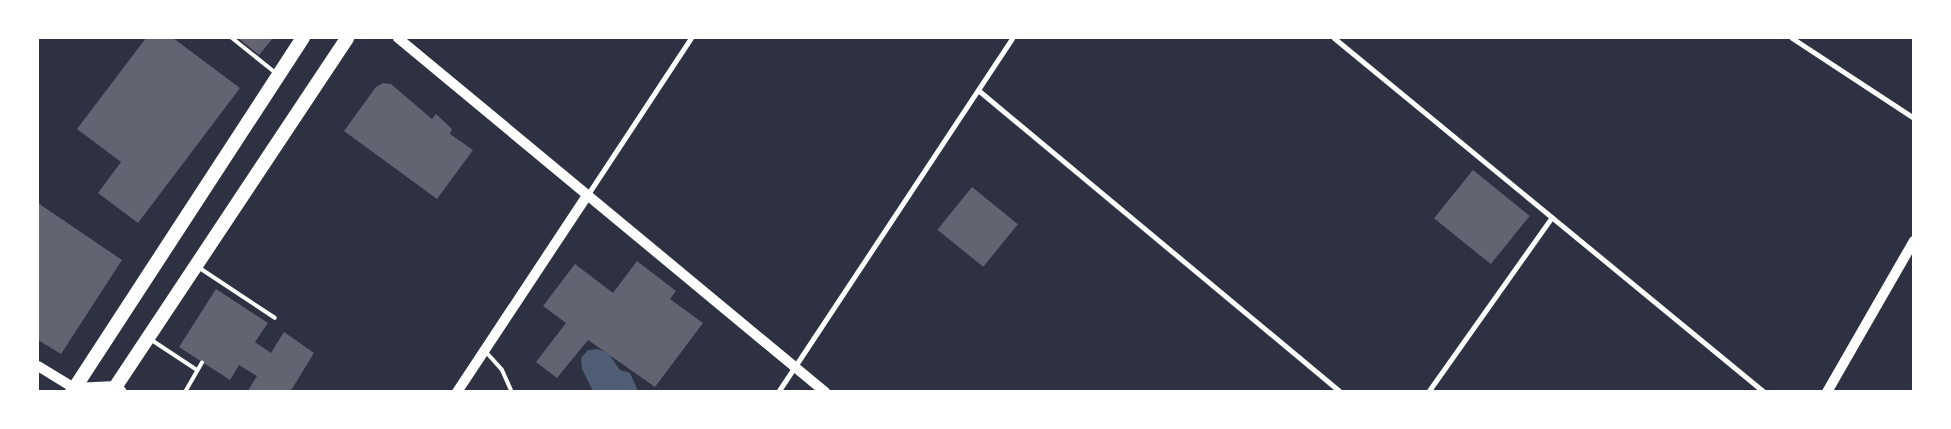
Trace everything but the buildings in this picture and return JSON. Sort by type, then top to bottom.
[{"type":"highway","points":[[76,389],[303,38]]},
{"type":"highway","points":[[117,390],[148,337],[347,38]]},
{"type":"main road","points":[[398,38],[825,392]]},
{"type":"main road","points":[[457,392],[588,194]]},
{"type":"main road","points":[[1827,392],[1914,241]]},
{"type":"main road","points":[[38,366],[76,389],[117,390]]},
{"type":"street","points":[[588,194],[691,38]]},
{"type":"street","points":[[778,392],[1012,38]]},
{"type":"street","points":[[1334,38],[1764,392]]},
{"type":"street","points":[[1341,43],[1344,38]]},
{"type":"street","points":[[1792,38],[1914,118]]},
{"type":"street","points":[[978,90],[1340,392]]},
{"type":"street","points":[[1428,392],[1552,217]]},
{"type":"lane","points":[[232,38],[278,75]]},
{"type":"lane","points":[[196,265],[238,295],[275,318]]},
{"type":"lane","points":[[235,301],[238,295]]},
{"type":"lane","points":[[148,337],[197,370]]},
{"type":"lane","points":[[484,350],[502,370],[512,392]]},
{"type":"lane","points":[[185,392],[202,362]]},
{"type":"water","points":[[598,349],[608,353],[620,370],[630,373],[638,391],[593,391],[582,369],[581,358],[588,350]]}]
